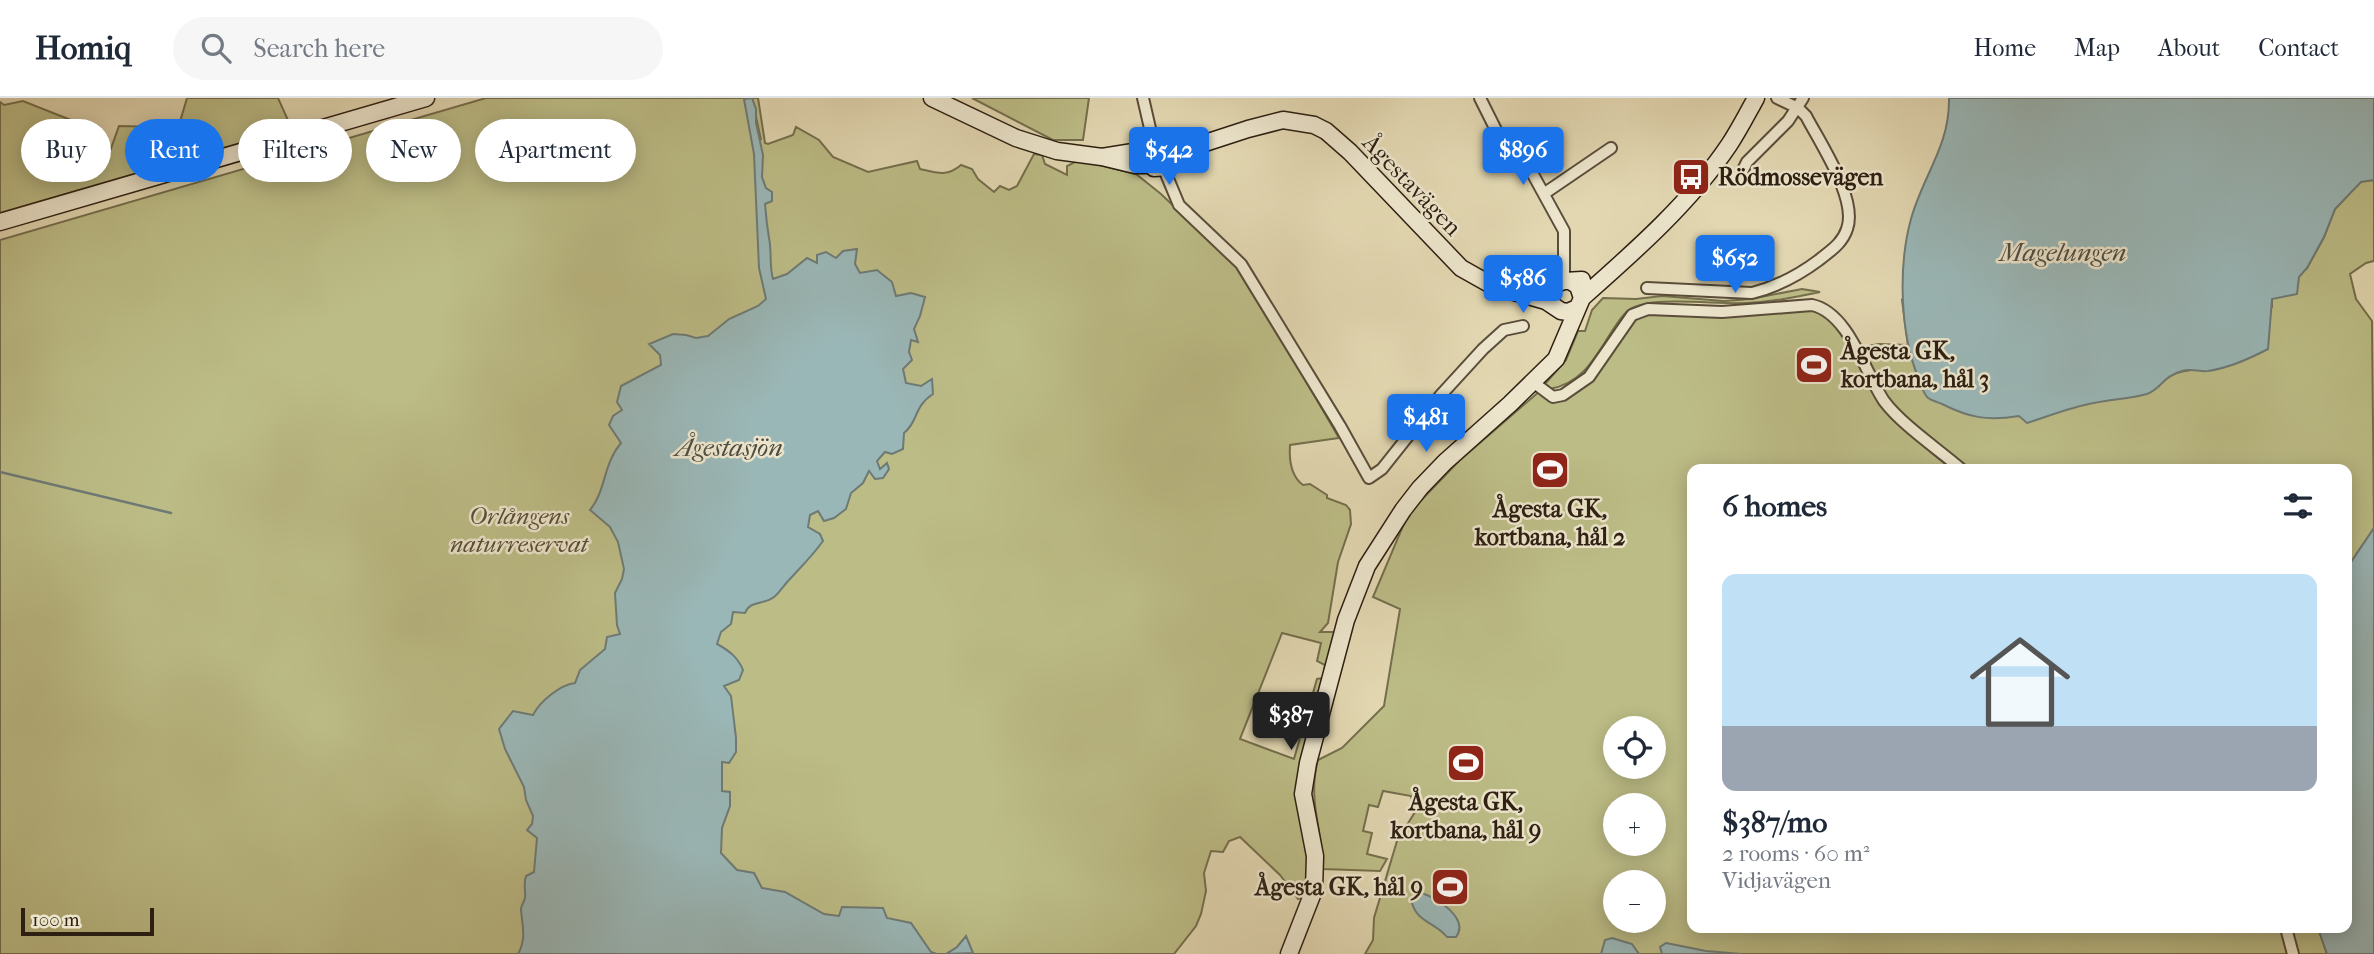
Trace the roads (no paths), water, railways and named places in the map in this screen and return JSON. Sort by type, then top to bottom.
[{"type":"main road","points":[[0,222],[426,98]]},
{"type":"main road","points":[[932,98],[1016,138],[1057,151],[1135,165],[1161,154]]},
{"type":"main road","points":[[1569,306],[1645,241],[1706,176],[1729,145],[1756,98]]},
{"type":"main road","name":"Ågestavägen","points":[[1161,154],[1184,157],[1202,144],[1283,120],[1314,125],[1326,131],[1350,152],[1461,268],[1506,291],[1569,306]]},
{"type":"main road","points":[[1506,291],[1531,290],[1610,271]]},
{"type":"main road","points":[[1564,283],[1551,296],[1569,306]]},
{"type":"main road","points":[[1289,954],[1314,890],[1315,856],[1303,794],[1308,763],[1346,620],[1367,566],[1420,488],[1444,462],[1556,359],[1564,344],[1569,306],[1578,286],[1564,283]]},
{"type":"street","points":[[1143,98],[1152,137],[1179,205],[1241,264],[1340,426],[1368,478],[1382,469],[1433,404],[1483,349],[1504,330],[1523,327]]},
{"type":"street","points":[[1480,98],[1501,140],[1531,169],[1564,232],[1564,283]]},
{"type":"street","points":[[1777,98],[1800,103]]},
{"type":"street","points":[[1743,170],[1747,162],[1800,103]]},
{"type":"street","points":[[1647,288],[1752,293],[1765,290],[1803,272],[1839,245],[1850,215],[1844,192],[1800,103]]},
{"type":"street","points":[[1545,193],[1611,148]]},
{"type":"street","points":[[1533,382],[1553,397],[1577,387],[1601,362],[1632,315],[1648,309],[1722,312],[1812,305],[1824,308],[1841,326],[1858,351],[1868,375],[1886,404],[1955,464]]},
{"type":"street","points":[[2287,933],[2293,954]]},
{"type":"water","name":"Ågestasjön","points":[[752,98],[763,155],[762,177],[766,188],[772,192],[772,201],[765,204],[773,279],[787,274],[807,258],[817,263],[817,255],[826,252],[836,258],[843,251],[857,249],[855,264],[860,273],[877,270],[892,282],[896,296],[911,293],[925,297],[914,329],[918,342],[911,340],[909,352],[912,360],[903,369],[906,383],[921,386],[932,379],[933,394],[922,404],[904,433],[903,449],[892,454],[885,452],[877,461],[880,469],[887,463],[889,469],[883,478],[875,479],[869,471],[863,483],[851,493],[846,509],[834,518],[824,521],[818,511],[810,515],[808,527],[820,534],[823,541],[774,597],[750,606],[745,613],[733,612],[731,624],[721,632],[717,644],[732,654],[743,670],[739,680],[724,686],[731,696],[736,752],[729,763],[722,762],[722,791],[730,792],[730,806],[722,828],[721,853],[737,870],[754,873],[762,888],[785,892],[824,914],[839,916],[842,907],[883,908],[887,918],[911,923],[931,952],[937,954],[518,954],[523,937],[521,909],[525,898],[525,879],[534,872],[537,838],[527,830],[532,824],[533,816],[524,787],[505,749],[499,729],[513,711],[533,715],[551,694],[575,683],[580,670],[605,649],[607,637],[620,634],[615,593],[624,569],[618,542],[610,527],[590,510],[621,443],[609,425],[613,416],[622,410],[617,402],[621,386],[661,365],[660,355],[649,344],[673,334],[696,338],[708,336],[729,319],[758,306],[766,299],[759,268],[754,154],[744,99]]},
{"type":"water","name":"Magelungen","points":[[1949,98],[2374,98],[2374,180],[2361,182],[2335,209],[2324,237],[2299,277],[2297,294],[2272,299],[2268,349],[2224,368],[2176,373],[2147,394],[2068,409],[2027,423],[2019,416],[1979,417],[1927,397],[1912,360],[1904,320],[1903,278],[1907,237],[1916,203],[1941,146]]},
{"type":"water","points":[[2374,528],[2374,954],[2327,954],[2320,933],[2352,933],[2352,561]]},
{"type":"water","points":[[1420,893],[1442,903],[1455,916],[1459,923],[1456,937],[1447,937],[1418,914],[1412,903],[1415,895]]},
{"type":"water","points":[[966,936],[973,953],[946,954],[957,947]]},
{"type":"water","points":[[1612,938],[1632,944],[1639,954],[1601,954],[1605,940]]},
{"type":"water","points":[[1666,943],[1706,951],[1742,954],[1662,954],[1660,947]]},
{"type":"waterway","points":[[0,472],[171,513]]},
{"type":"place","name":"Rödmossevägen","points":[[1691,177]]},
{"type":"place","name":"Ågesta GK, kortbana, hål 3","points":[[1814,365]]},
{"type":"place","name":"Ågesta GK, kortbana, hål 2","points":[[1550,470]]},
{"type":"place","name":"Ågesta GK, kortbana, hål 9","points":[[1466,763]]},
{"type":"place","name":"Ågesta GK, hål 9","points":[[1450,887]]},
{"type":"park label","name":"Orlångens naturreservat","points":[[519,530]]}]
